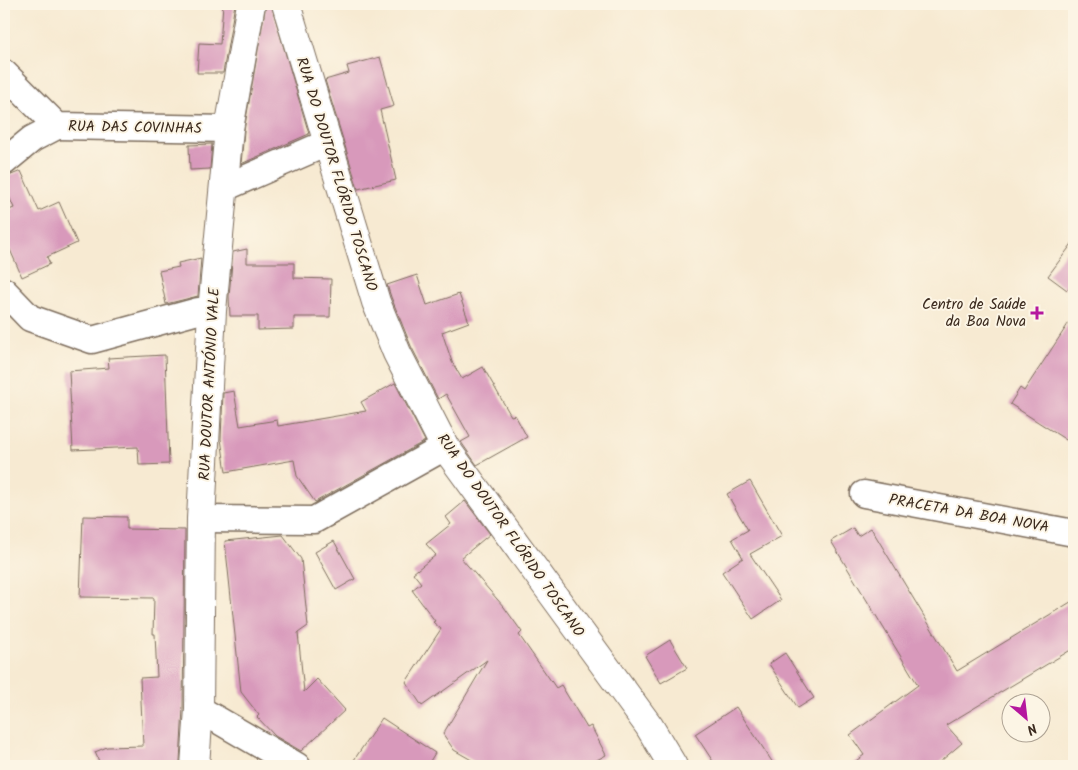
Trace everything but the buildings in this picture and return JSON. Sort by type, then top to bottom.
[{"type":"main road","name":"RUA DOUTOR ANTÓNIO VALE","points":[[195,766],[199,709],[201,519],[212,311],[229,130],[251,4]]},
{"type":"main road","name":"RUA DO DOUTOR FLÓRIDO TOSCANO","points":[[286,4],[327,143],[386,330],[445,447],[648,726],[672,766]]},
{"type":"street","name":"RUA DAS COVINHAS","points":[[4,73],[57,126],[229,130]]},
{"type":"street","points":[[4,162],[32,139],[57,126]]},
{"type":"street","points":[[224,188],[327,143]]},
{"type":"street","points":[[4,291],[30,318],[92,340],[198,310],[212,311]]},
{"type":"street","points":[[201,519],[314,520],[445,447]]},
{"type":"street","name":"PRACETA DA BOA NOVA","points":[[864,494],[1074,533]]},
{"type":"street","points":[[199,709],[297,766]]},
{"type":"place","name":"Centro de Saúde da Boa Nova","points":[[1037,313]]}]
